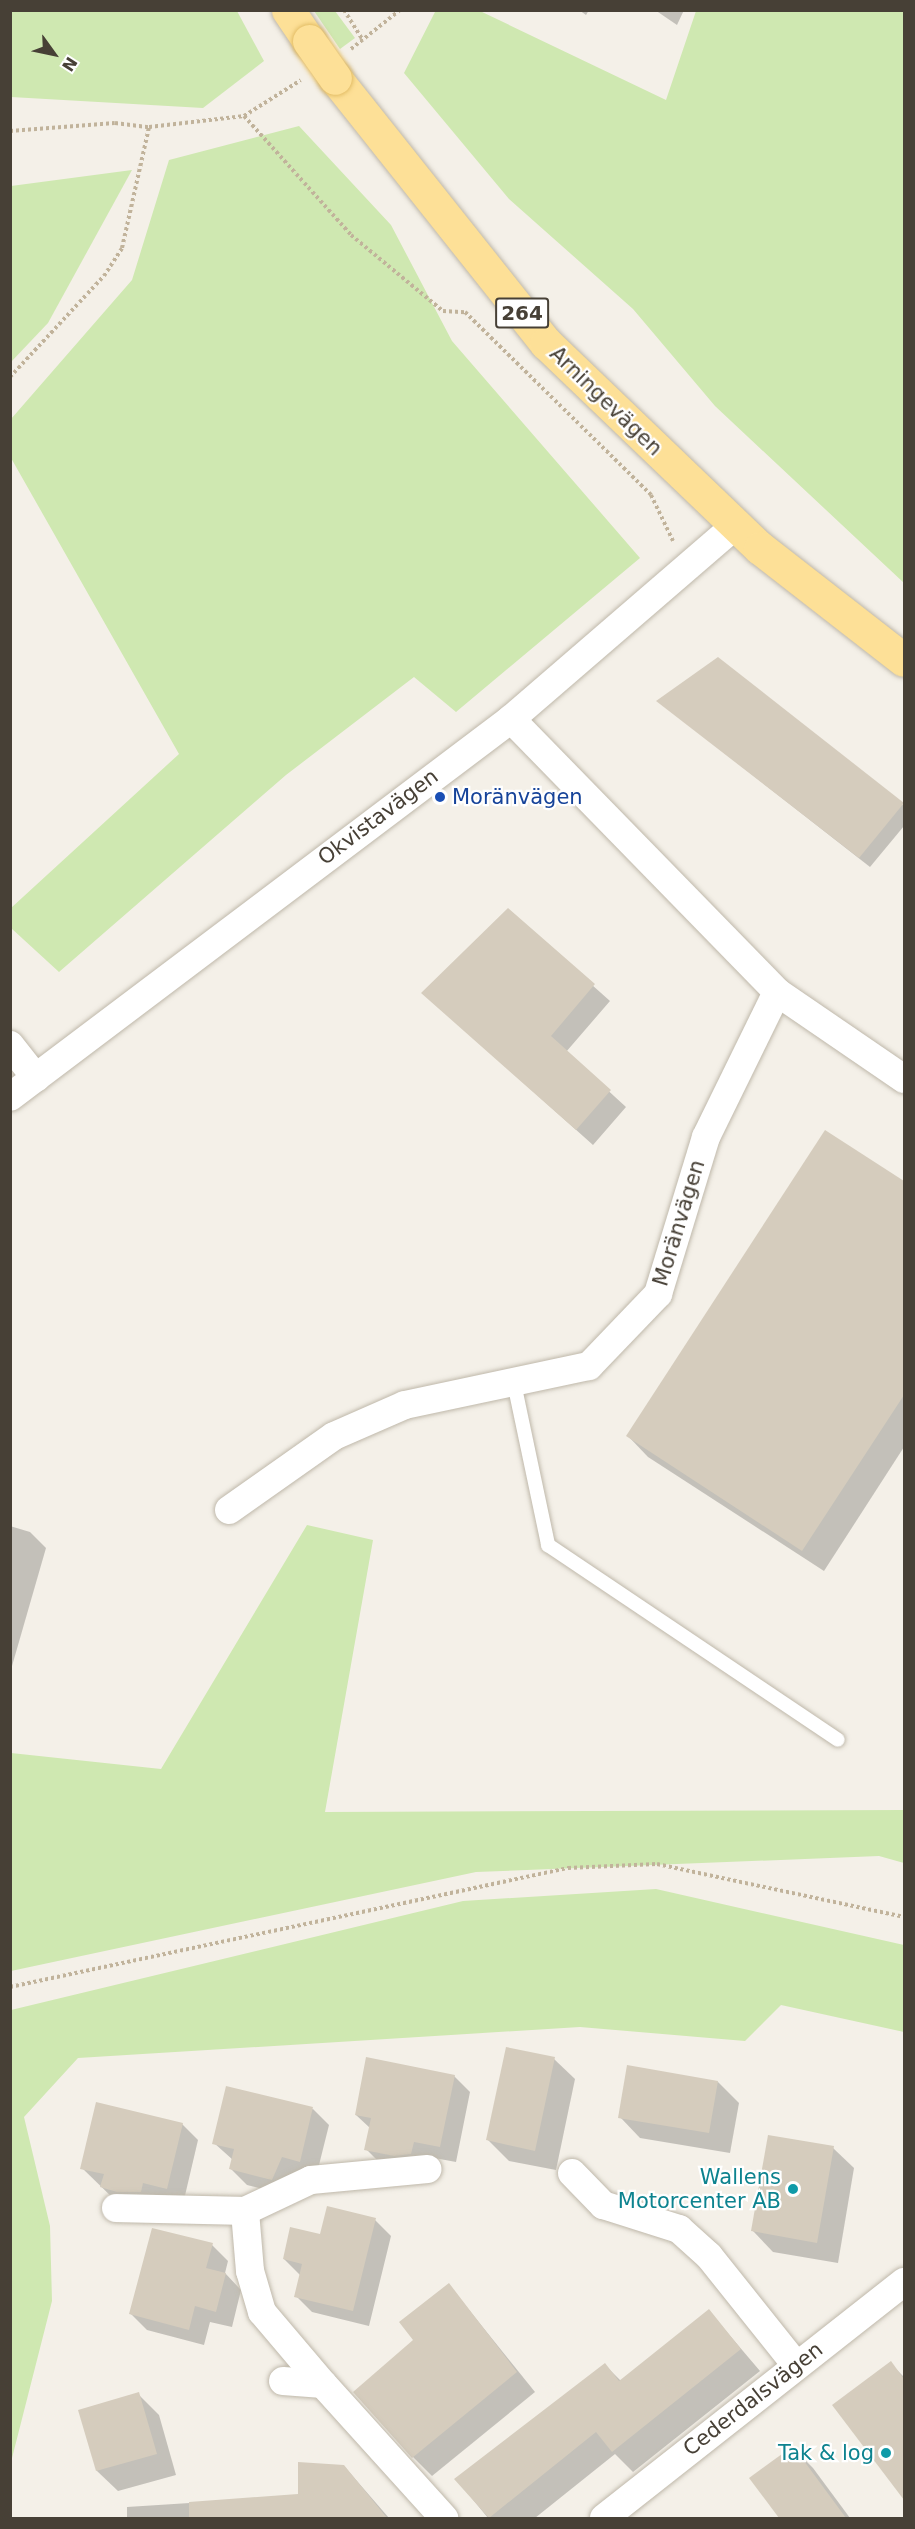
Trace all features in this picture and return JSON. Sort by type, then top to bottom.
[{"type":"main road","name":"Arningevägen","points":[[288,10],[328,70],[546,343],[736,525],[904,660]]},
{"type":"street","name":"Okvistavägen","points":[[10,1097],[511,719],[736,525]]},
{"type":"street","points":[[511,719],[777,992],[904,1079]]},
{"type":"street","name":"Moränvägen","points":[[229,1510],[334,1436],[405,1405],[590,1366],[658,1294],[706,1137],[777,992]]},
{"type":"street","points":[[10,1045],[36,1077]]},
{"type":"street","points":[[116,2208],[244,2211],[311,2180],[427,2169]]},
{"type":"street","points":[[572,2173],[603,2205],[679,2229],[709,2256],[796,2366]]},
{"type":"street","points":[[244,2211],[250,2271],[262,2312],[323,2384],[444,2518]]},
{"type":"street","name":"Cederdalsvägen","points":[[604,2518],[904,2282]]},
{"type":"street","points":[[283,2381],[323,2384]]},
{"type":"lane","points":[[514,1383],[548,1545],[838,1740]]},
{"type":"path","points":[[344,10],[363,41]]},
{"type":"path","points":[[10,131],[115,123],[149,128],[244,116],[328,70],[400,10]]},
{"type":"path","points":[[244,116],[351,235],[443,311],[465,312],[651,495],[674,540],[667,549]]},
{"type":"path","points":[[10,378],[104,276],[122,248],[149,128]]},
{"type":"path","points":[[10,1987],[568,1868],[657,1864],[904,1917]]},
{"type":"green space","points":[[436,10],[480,11],[666,100],[696,11],[904,11],[904,583],[715,406],[633,309],[509,199],[404,73]]},
{"type":"green space","points":[[10,11],[237,11],[264,61],[203,108],[11,97]]},
{"type":"green space","points":[[314,11],[335,11],[355,38],[340,49]]},
{"type":"green space","points":[[299,126],[391,225],[452,341],[640,558],[456,712],[414,677],[286,775],[59,972],[11,928],[11,908],[179,754],[11,458],[11,419],[132,280],[169,160]]},
{"type":"green space","points":[[132,170],[48,323],[11,362],[11,186]]},
{"type":"green space","points":[[307,1525],[373,1540],[325,1812],[904,1810],[904,1863],[879,1856],[476,1872],[11,1971],[11,1753],[161,1769]]},
{"type":"green space","points":[[656,1889],[904,1945],[904,2032],[781,2005],[745,2041],[580,2027],[78,2058],[24,2117],[50,2226],[52,2301],[11,2462],[11,2010],[463,1901]]},
{"type":"building","points":[[718,657],[904,803],[859,858],[656,701]]},
{"type":"building","points":[[508,908],[595,984],[551,1036],[611,1090],[576,1130],[421,993]]},
{"type":"building","points":[[825,1130],[904,1181],[904,1395],[802,1551],[626,1436]]},
{"type":"building","points":[[506,2047],[555,2057],[535,2151],[486,2140]]},
{"type":"building","points":[[366,2057],[455,2075],[440,2147],[414,2142],[411,2154],[394,2156],[364,2150],[371,2118],[355,2115]]},
{"type":"building","points":[[627,2065],[718,2081],[709,2133],[618,2118]]},
{"type":"building","points":[[226,2086],[313,2107],[300,2162],[282,2157],[272,2180],[229,2169],[234,2149],[212,2144]]},
{"type":"building","points":[[96,2102],[183,2123],[167,2189],[143,2183],[141,2192],[117,2192],[100,2187],[104,2174],[80,2169]]},
{"type":"building","name":"Wallens Motorcenter AB","points":[[768,2135],[834,2146],[817,2243],[751,2231]]},
{"type":"building","points":[[327,2206],[376,2218],[353,2311],[294,2297],[302,2264],[283,2259],[290,2227],[320,2234]]},
{"type":"building","points":[[152,2228],[213,2243],[206,2268],[226,2273],[216,2312],[195,2306],[189,2330],[129,2314]]},
{"type":"building","points":[[449,2283],[517,2372],[412,2458],[353,2392],[413,2340],[399,2322]]},
{"type":"building","points":[[709,2309],[741,2349],[612,2452],[596,2432],[489,2518],[454,2479],[605,2363],[619,2381]]},
{"type":"building","name":"Tak & log","points":[[891,2361],[904,2379],[904,2500],[832,2405]]},
{"type":"building","points":[[139,2392],[157,2454],[96,2471],[78,2410]]},
{"type":"building","points":[[793,2446],[846,2518],[779,2518],[749,2478]]},
{"type":"building","points":[[298,2462],[344,2465],[387,2518],[189,2518],[189,2502],[298,2494]]},
{"type":"place","name":"Moränvägen","points":[[440,797]]},
{"type":"place","name":"Wallens Motorcenter AB","points":[[793,2189]]},
{"type":"place","name":"Tak & log","points":[[886,2453]]}]
